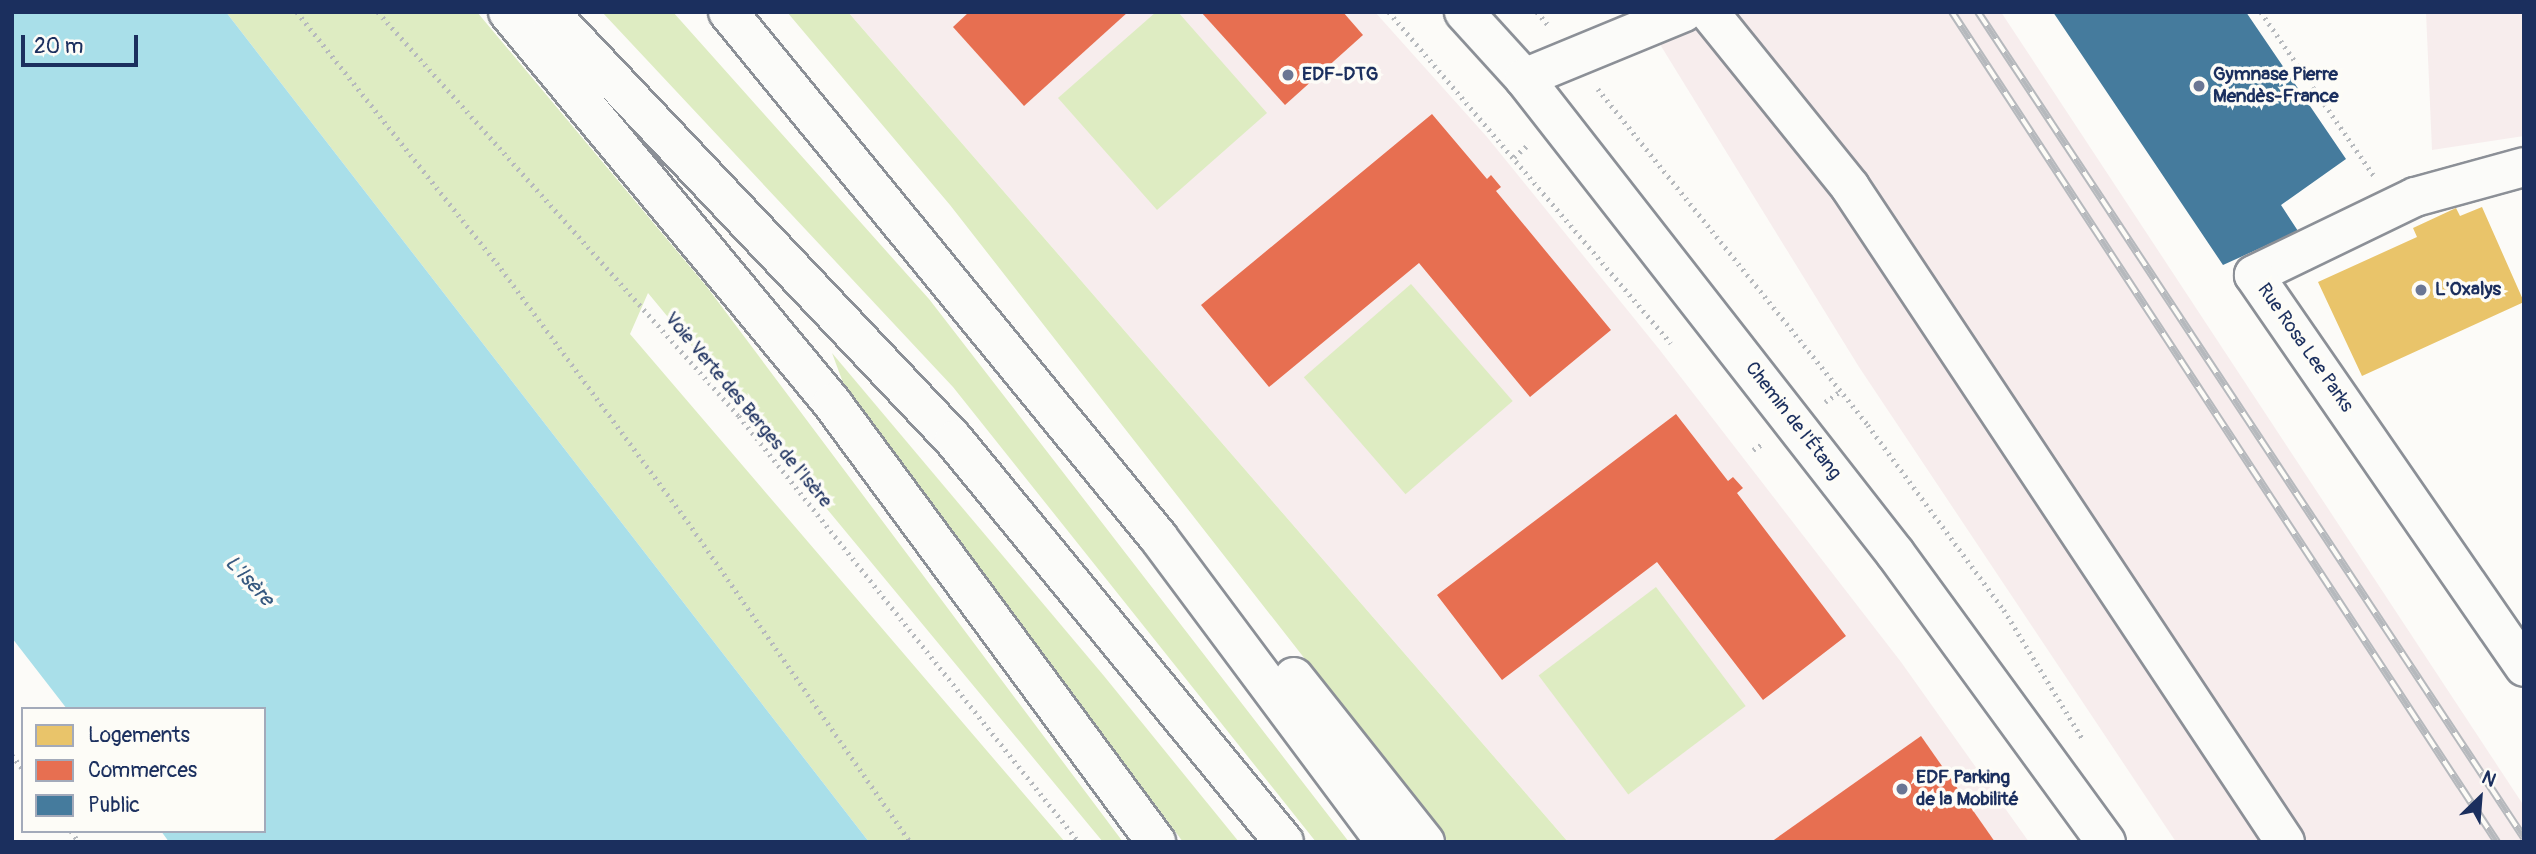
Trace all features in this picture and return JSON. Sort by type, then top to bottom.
[{"type":"main road","points":[[508,12],[832,403],[1156,842]]},
{"type":"main road","points":[[550,12],[954,440],[1284,842]]},
{"type":"main road","name":"Chemin de l'Étang","points":[[1464,12],[1524,78],[1895,553],[2106,842]]},
{"type":"main road","points":[[1524,78],[1684,12]]},
{"type":"main road","points":[[1709,12],[1850,187],[2285,842]]},
{"type":"main road","points":[[735,18],[1158,537],[1385,842]]},
{"type":"main road","name":"Rue Rosa Lee Parks","points":[[2523,663],[2254,275],[2396,208],[2524,167]]},
{"type":"main road","points":[[950,279],[1175,524],[1425,842]]},
{"type":"path","points":[[297,12],[497,264],[688,522],[910,842]]},
{"type":"path","name":"Voie Verte des Berges de l'Isère","points":[[378,12],[739,416],[1079,842]]},
{"type":"path","points":[[1388,12],[1671,343]]},
{"type":"path","points":[[2261,12],[2396,208]]},
{"type":"path","points":[[1595,86],[1868,425],[2004,610],[2086,744]]},
{"type":"shaded area","points":[[848,12],[1375,12],[1487,137],[1659,349],[1901,662],[2029,842],[1568,842]]},
{"type":"shaded area","points":[[1640,12],[2001,12],[2524,806],[2524,842],[2176,842],[1859,367]]},
{"type":"shaded area","points":[[2426,12],[2524,12],[2524,136],[2432,150]]},
{"type":"green space","points":[[226,12],[477,12],[707,287],[1123,842],[1103,842],[648,293],[630,334],[1065,842],[869,842]]},
{"type":"green space","points":[[602,12],[673,12],[929,299],[1349,842],[1316,842],[953,387]]},
{"type":"green space","points":[[787,12],[848,12],[1568,842],[1448,842],[950,205]]},
{"type":"green space","points":[[1156,12],[1178,12],[1267,113],[1157,210],[1058,98]]},
{"type":"green space","points":[[1411,284],[1513,401],[1406,494],[1304,377]]},
{"type":"green space","points":[[832,353],[1104,676],[1239,842],[1183,842],[845,388]]},
{"type":"green space","points":[[1656,587],[1746,706],[1628,794],[1539,675]]},
{"type":"water","name":"L'Isère","points":[[12,12],[226,12],[869,842],[169,842],[162,833],[266,833],[266,707],[65,707],[12,638]]},
{"type":"building: Logements","name":"L'Oxalys","points":[[2482,207],[2524,302],[2362,376],[2318,282],[2417,237],[2413,228],[2456,208],[2460,216]]},
{"type":"building: Commerces","points":[[969,12],[1128,12],[1024,106],[953,27]]},
{"type":"building: Commerces","name":"EDF-DTG","points":[[1201,12],[1343,12],[1363,35],[1285,105]]},
{"type":"building: Commerces","points":[[1432,114],[1487,179],[1491,175],[1501,187],[1496,191],[1611,330],[1530,397],[1419,263],[1269,387],[1201,305]]},
{"type":"building: Commerces","points":[[1676,414],[1728,481],[1733,477],[1743,488],[1737,493],[1846,636],[1763,700],[1657,562],[1502,680],[1437,595]]},
{"type":"building: Commerces","name":"EDF Parking de la Mobilité","points":[[1921,736],[1995,842],[1771,842]]},
{"type":"building: Public","name":"Gymnase Pierre Mendès-France","points":[[2053,12],[2246,12],[2346,159],[2281,205],[2298,231],[2223,265]]},
{"type":"railway","points":[[1952,12],[2497,842]]},
{"type":"railway","points":[[1978,12],[2524,838]]},
{"type":"place","name":"EDF-DTG","points":[[1288,75]]},
{"type":"place","name":"Gymnase Pierre Mendès-France","points":[[2199,86]]},
{"type":"place","name":"L'Oxalys","points":[[2421,290]]},
{"type":"place","name":"EDF Parking de la Mobilité","points":[[1902,789]]}]
